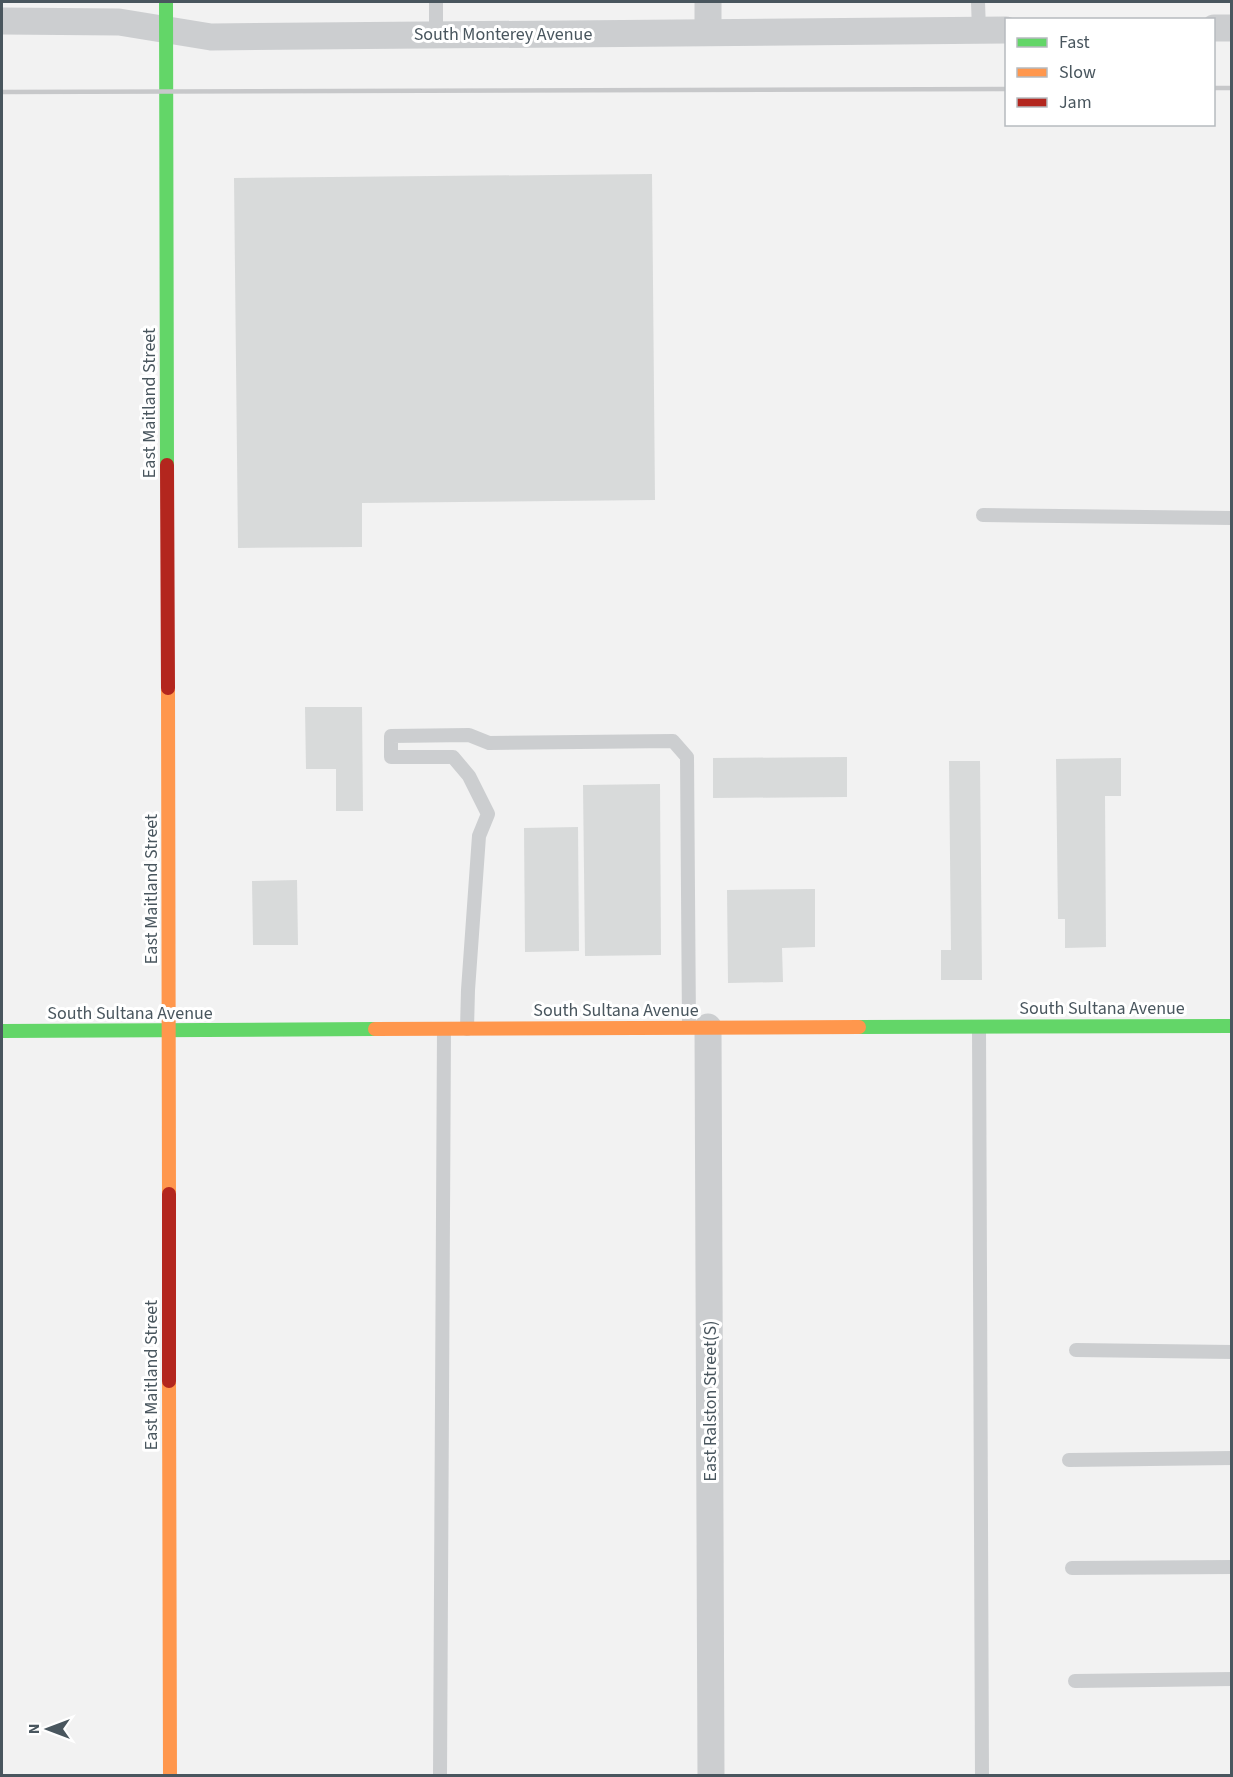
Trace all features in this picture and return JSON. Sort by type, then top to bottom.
[{"type":"street","name":"East Maitland Street","points":[[166,2],[170,1776]]},
{"type":"street","points":[[708,2],[708,32]]},
{"type":"street","name":"South Monterey Avenue","points":[[2,21],[119,22],[211,37],[1005,30]]},
{"type":"street","points":[[1215,28],[1232,28]]},
{"type":"street","name":"South Sultana Avenue","points":[[2,1031],[1232,1026]]},
{"type":"street","name":"East Ralston Street(S)","points":[[699,1027],[711,1776]]},
{"type":"lane","points":[[436,2],[436,34]]},
{"type":"lane","points":[[978,2],[978,30]]},
{"type":"lane","points":[[983,515],[1232,518]]},
{"type":"lane","points":[[467,1029],[479,836],[488,814],[469,776],[453,757],[391,757],[391,736],[469,735],[489,743],[674,741],[687,757],[699,1027]]},
{"type":"lane","points":[[979,1027],[982,1776]]},
{"type":"lane","points":[[440,1776],[444,1029]]},
{"type":"lane","points":[[1076,1350],[1232,1352]]},
{"type":"lane","points":[[1069,1460],[1232,1458]]},
{"type":"lane","points":[[1072,1568],[1232,1567]]},
{"type":"lane","points":[[1075,1681],[1232,1678]]},
{"type":"building","points":[[652,174],[655,500],[362,503],[362,547],[238,548],[234,178]]},
{"type":"building","points":[[305,707],[362,707],[363,811],[336,811],[336,769],[306,769]]},
{"type":"building","points":[[847,757],[847,797],[713,798],[713,758]]},
{"type":"building","points":[[1121,758],[1121,796],[1105,796],[1106,947],[1065,948],[1065,919],[1058,919],[1056,759]]},
{"type":"building","points":[[949,761],[980,761],[982,980],[941,980],[941,950],[951,950]]},
{"type":"building","points":[[660,784],[661,955],[585,956],[583,785]]},
{"type":"building","points":[[578,827],[579,951],[525,952],[524,828]]},
{"type":"building","points":[[297,880],[298,945],[253,945],[252,881]]},
{"type":"building","points":[[815,889],[815,947],[782,948],[783,982],[728,983],[727,890]]},
{"type":"railway","points":[[1215,88],[1232,88]]},
{"type":"railway","points":[[2,92],[1005,89]]},
{"type":"traffic: fast","points":[[166,2],[167,465]]},
{"type":"traffic: fast","points":[[859,1027],[1232,1026]]},
{"type":"traffic: fast","points":[[2,1031],[375,1029]]},
{"type":"traffic: slow","points":[[168,688],[169,1194]]},
{"type":"traffic: slow","points":[[375,1029],[859,1027]]},
{"type":"traffic: slow","points":[[169,1381],[170,1776]]},
{"type":"traffic: jam","points":[[167,465],[168,688]]},
{"type":"traffic: jam","points":[[169,1194],[169,1381]]}]
